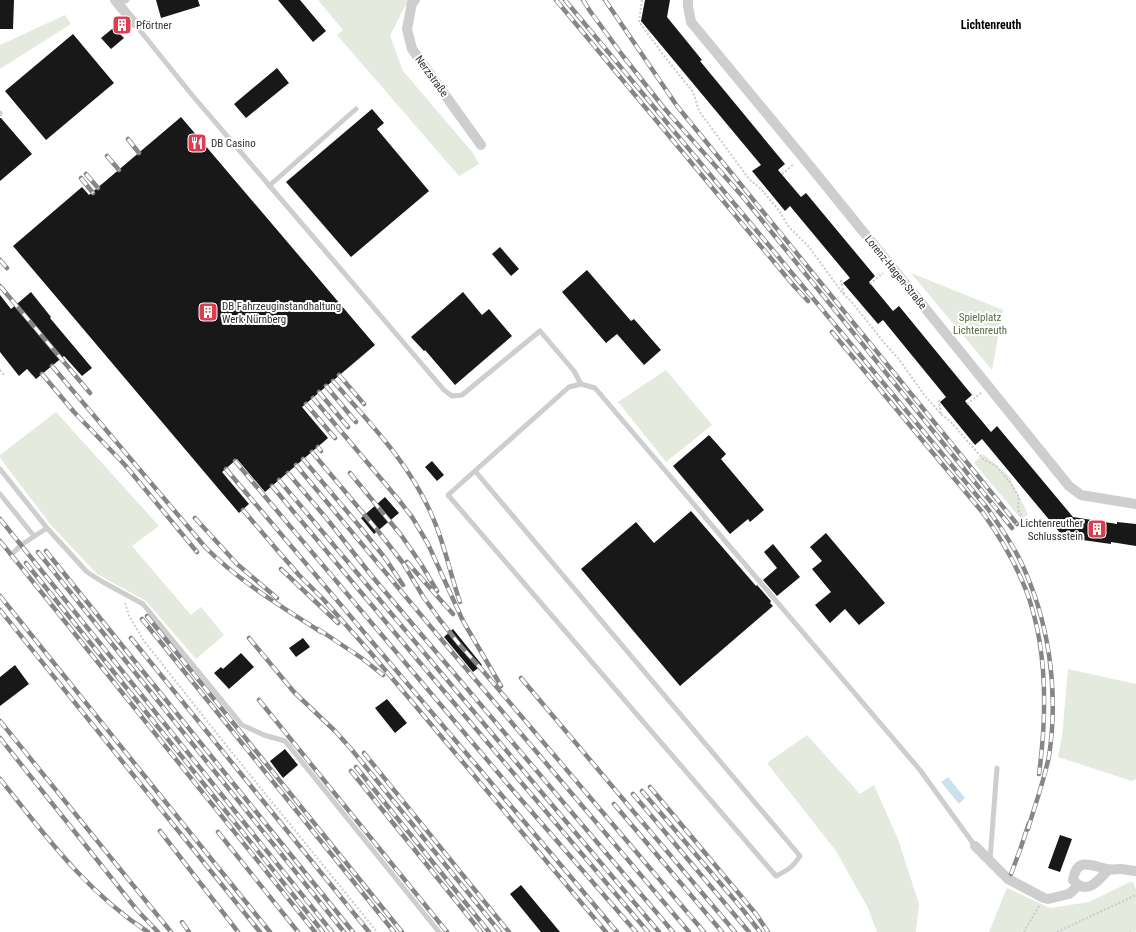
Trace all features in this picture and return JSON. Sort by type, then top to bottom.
[{"type":"street","name":"Nerzstraße","points":[[415,0],[412,3],[407,29],[412,50],[481,145]]},
{"type":"street","name":"Lorenz-Hagen-Straße","points":[[688,0],[691,22],[810,166],[1069,486],[1081,494],[1136,504]]},
{"type":"street","points":[[120,1],[134,23]]},
{"type":"street","points":[[975,846],[1008,880],[1044,898],[1048,899],[1069,894],[1078,886]]},
{"type":"street","points":[[1108,870],[1096,883],[1086,887],[1078,886],[1073,880],[1075,872],[1079,867],[1088,864],[1108,870],[1120,869],[1136,872]]},
{"type":"lane","points":[[134,23],[192,95],[444,390],[452,396],[462,395],[540,331],[574,371],[581,384]]},
{"type":"lane","points":[[270,186],[356,109]]},
{"type":"lane","points":[[475,471],[800,856],[794,865],[776,876],[448,495],[569,387],[581,384],[595,388],[920,770],[975,846]]},
{"type":"lane","points":[[0,469],[47,528],[87,572],[143,604],[242,725],[264,735],[285,741],[440,932]]},
{"type":"lane","points":[[0,494],[34,536]]},
{"type":"lane","points":[[11,555],[34,536],[47,528]]},
{"type":"lane","points":[[990,861],[997,768]]},
{"type":"path","points":[[642,0],[639,22],[664,57],[693,92],[704,118],[749,179],[762,190],[780,212],[788,226],[809,247],[844,295],[850,300],[898,358],[925,396],[942,416],[950,421],[983,459],[996,466],[1010,482],[1019,497],[1018,509],[1022,518],[1036,527],[1042,522]]},
{"type":"path","points":[[782,174],[794,164]]},
{"type":"path","points":[[762,190],[766,187]]},
{"type":"path","points":[[870,284],[883,273]]},
{"type":"path","points":[[841,280],[844,295]]},
{"type":"path","points":[[850,300],[855,296]]},
{"type":"path","points":[[0,370],[5,376]]},
{"type":"path","points":[[968,404],[981,393]]},
{"type":"path","points":[[939,400],[942,416]]},
{"type":"path","points":[[950,421],[953,418]]},
{"type":"path","points":[[122,592],[129,616],[144,641],[377,932]]},
{"type":"path","points":[[1057,932],[1136,895]]},
{"type":"path","points":[[1024,932],[1044,898]]},
{"type":"green space","points":[[318,0],[410,0],[404,8],[390,36],[403,71],[473,153],[479,164],[459,176],[337,35],[343,30]]},
{"type":"green space","points":[[65,15],[71,24],[0,69],[0,45]]},
{"type":"green space","name":"Spielplatz Lichtenreuth","points":[[911,273],[1003,310],[992,370]]},
{"type":"green space","points":[[666,370],[712,425],[666,462],[618,402]]},
{"type":"green space","points":[[56,412],[159,526],[132,546],[191,615],[201,607],[224,635],[196,659],[146,601],[97,574],[51,525],[0,458],[0,455]]},
{"type":"green space","points":[[983,454],[1008,475],[1028,514],[1022,520],[974,463]]},
{"type":"green space","points":[[1068,669],[1136,684],[1136,779],[1132,781],[1058,757],[1062,737]]},
{"type":"green space","points":[[807,735],[860,794],[874,785],[898,839],[919,904],[916,932],[877,932],[868,908],[836,851],[767,763]]},
{"type":"green space","points":[[1130,882],[1133,882],[1136,890],[1135,932],[989,932],[1007,888],[1050,908],[1089,902]]},
{"type":"water","points":[[948,777],[965,798],[959,804],[941,782]]},
{"type":"building","points":[[0,0],[14,0],[13,29],[0,29]]},
{"type":"building","points":[[156,0],[198,0],[200,6],[161,18]]},
{"type":"building","points":[[278,0],[300,0],[326,31],[313,42]]},
{"type":"building","points":[[645,0],[670,0],[667,17],[702,60],[700,61],[785,164],[778,170],[801,197],[806,193],[875,276],[869,282],[893,311],[899,306],[972,395],[965,401],[991,432],[997,426],[1073,517],[1117,524],[1117,522],[1136,524],[1136,546],[1061,537],[1061,534],[982,439],[975,445],[940,402],[946,397],[883,320],[878,324],[843,283],[850,278],[790,206],[785,211],[752,171],[761,165],[641,21]]},
{"type":"building","points":[[123,20],[128,26],[119,33],[124,38],[111,49],[101,38]]},
{"type":"building","points":[[73,34],[114,83],[46,140],[5,91]]},
{"type":"building","points":[[277,68],[289,83],[246,118],[234,104]]},
{"type":"building","points":[[372,109],[384,123],[377,129],[429,191],[351,257],[286,182]]},
{"type":"building","name":"DB Fahrzeuginstandhaltung Werk Nürnberg","points":[[181,117],[375,345],[302,407],[328,438],[265,492],[237,459],[222,472],[249,504],[239,513],[13,246],[82,187],[89,195]]},
{"type":"building","points":[[0,118],[32,154],[0,181]]},
{"type":"building","points":[[500,247],[519,269],[511,276],[492,254]]},
{"type":"building","points":[[587,270],[631,321],[634,319],[661,350],[644,365],[617,334],[606,343],[562,292]]},
{"type":"building","points":[[31,292],[51,317],[50,318],[92,368],[82,376],[64,356],[36,379],[27,369],[19,376],[0,352],[0,295],[11,309]]},
{"type":"building","points":[[463,292],[482,315],[489,309],[512,336],[455,385],[425,350],[424,351],[411,337]]},
{"type":"building","points":[[709,435],[726,454],[721,459],[764,510],[750,522],[748,519],[730,534],[673,466]]},
{"type":"building","points":[[432,461],[444,475],[437,481],[425,467]]},
{"type":"building","points":[[385,497],[399,513],[374,534],[361,518]]},
{"type":"building","points":[[691,511],[756,586],[757,585],[771,601],[770,603],[773,606],[680,686],[581,569],[636,522],[654,543]]},
{"type":"building","points":[[826,533],[885,603],[859,625],[845,609],[830,623],[815,605],[831,592],[812,569],[822,561],[810,547]]},
{"type":"building","points":[[773,544],[800,577],[777,596],[763,580],[777,568],[764,552]]},
{"type":"building","points":[[453,629],[482,665],[473,672],[444,637]]},
{"type":"building","points":[[303,638],[310,647],[296,657],[289,648]]},
{"type":"building","points":[[241,653],[254,667],[229,689],[214,673],[221,667],[223,669]]},
{"type":"building","points":[[15,665],[29,684],[0,706],[0,677]]},
{"type":"building","points":[[387,699],[407,723],[395,733],[375,708]]},
{"type":"building","points":[[285,749],[298,765],[283,778],[270,761]]},
{"type":"building","points":[[1060,835],[1072,839],[1060,872],[1048,868]]},
{"type":"building","points":[[521,885],[560,932],[541,932],[510,894]]},
{"type":"railway","points":[[556,0],[808,301]]},
{"type":"railway","points":[[565,0],[988,509],[1020,560],[1030,583],[1045,631],[1052,681],[1053,706],[1049,756],[1028,829]]},
{"type":"railway","points":[[583,0],[623,56],[664,108],[743,197],[1012,528]]},
{"type":"railway","points":[[605,0],[677,106],[1017,524]]},
{"type":"railway","points":[[128,139],[139,153]]},
{"type":"railway","points":[[107,156],[119,170]]},
{"type":"railway","points":[[86,174],[98,188]]},
{"type":"railway","points":[[81,178],[93,193]]},
{"type":"railway","points":[[0,260],[7,268]]},
{"type":"railway","points":[[0,286],[90,393]]},
{"type":"railway","points":[[832,332],[983,513],[1017,570],[1026,590],[1033,612],[1042,658],[1044,705],[1042,751],[1039,774]]},
{"type":"railway","points":[[52,366],[206,548],[247,583],[321,632]]},
{"type":"railway","points":[[42,374],[74,412],[125,465],[197,552]]},
{"type":"railway","points":[[339,375],[364,404]]},
{"type":"railway","points":[[333,381],[389,445],[424,499],[437,528],[460,602]]},
{"type":"railway","points":[[326,386],[356,422]]},
{"type":"railway","points":[[319,392],[348,427]]},
{"type":"railway","points":[[313,398],[412,517],[428,544],[463,621],[501,686]]},
{"type":"railway","points":[[306,404],[335,438]]},
{"type":"railway","points":[[318,447],[321,451]]},
{"type":"railway","points":[[312,452],[403,563],[424,598],[459,644],[704,932]]},
{"type":"railway","points":[[303,459],[385,558],[403,585]]},
{"type":"railway","points":[[235,461],[505,781],[636,932]]},
{"type":"railway","points":[[296,465],[689,932]]},
{"type":"railway","points":[[226,469],[617,932]]},
{"type":"railway","points":[[288,473],[327,519],[371,575],[673,932]]},
{"type":"railway","points":[[350,473],[401,535],[437,591]]},
{"type":"railway","points":[[279,480],[659,932]]},
{"type":"railway","points":[[272,486],[648,932]]},
{"type":"railway","points":[[243,510],[299,575],[323,599],[370,652],[606,932]]},
{"type":"railway","points":[[195,518],[237,564],[277,598]]},
{"type":"railway","points":[[0,519],[332,932]]},
{"type":"railway","points":[[0,541],[315,932]]},
{"type":"railway","points":[[46,551],[353,932]]},
{"type":"railway","points":[[38,552],[344,932]]},
{"type":"railway","points":[[407,562],[453,614]]},
{"type":"railway","points":[[26,563],[323,932]]},
{"type":"railway","points":[[281,569],[338,623]]},
{"type":"railway","points":[[0,596],[270,932]]},
{"type":"railway","points":[[0,610],[260,932]]},
{"type":"railway","points":[[147,616],[402,932]]},
{"type":"railway","points":[[142,619],[394,932]]},
{"type":"railway","points":[[318,629],[363,659],[383,675]]},
{"type":"railway","points":[[131,638],[369,932]]},
{"type":"railway","points":[[249,638],[294,692],[336,732],[352,750],[500,932]]},
{"type":"railway","points":[[521,678],[735,932]]},
{"type":"railway","points":[[259,700],[447,932]]},
{"type":"railway","points":[[0,721],[171,932]]},
{"type":"railway","points":[[0,738],[137,910],[158,932]]},
{"type":"railway","points":[[364,753],[509,932]]},
{"type":"railway","points":[[356,767],[489,932]]},
{"type":"railway","points":[[351,771],[481,932]]},
{"type":"railway","points":[[0,779],[50,841],[86,881],[105,899],[148,932]]},
{"type":"railway","points":[[650,787],[756,914],[768,932]]},
{"type":"railway","points":[[642,791],[760,932]]},
{"type":"railway","points":[[633,794],[749,932]]},
{"type":"railway","points":[[614,804],[722,932]]},
{"type":"railway","points":[[1011,874],[1029,823]]},
{"type":"railway","points":[[160,831],[238,932]]},
{"type":"railway","points":[[218,832],[298,932]]},
{"type":"railway","points":[[182,922],[189,932]]},
{"type":"place","name":"Pförtner","points":[[122,25]]},
{"type":"place","name":"DB Casino","points":[[197,143]]},
{"type":"place","name":"DB Fahrzeuginstandhaltung Werk Nürnberg","points":[[208,312]]},
{"type":"place","name":"Lichtenreuther Schlussstein","points":[[1097,529]]},
{"type":"district","name":"Lichtenreuth","points":[[991,25]]}]
